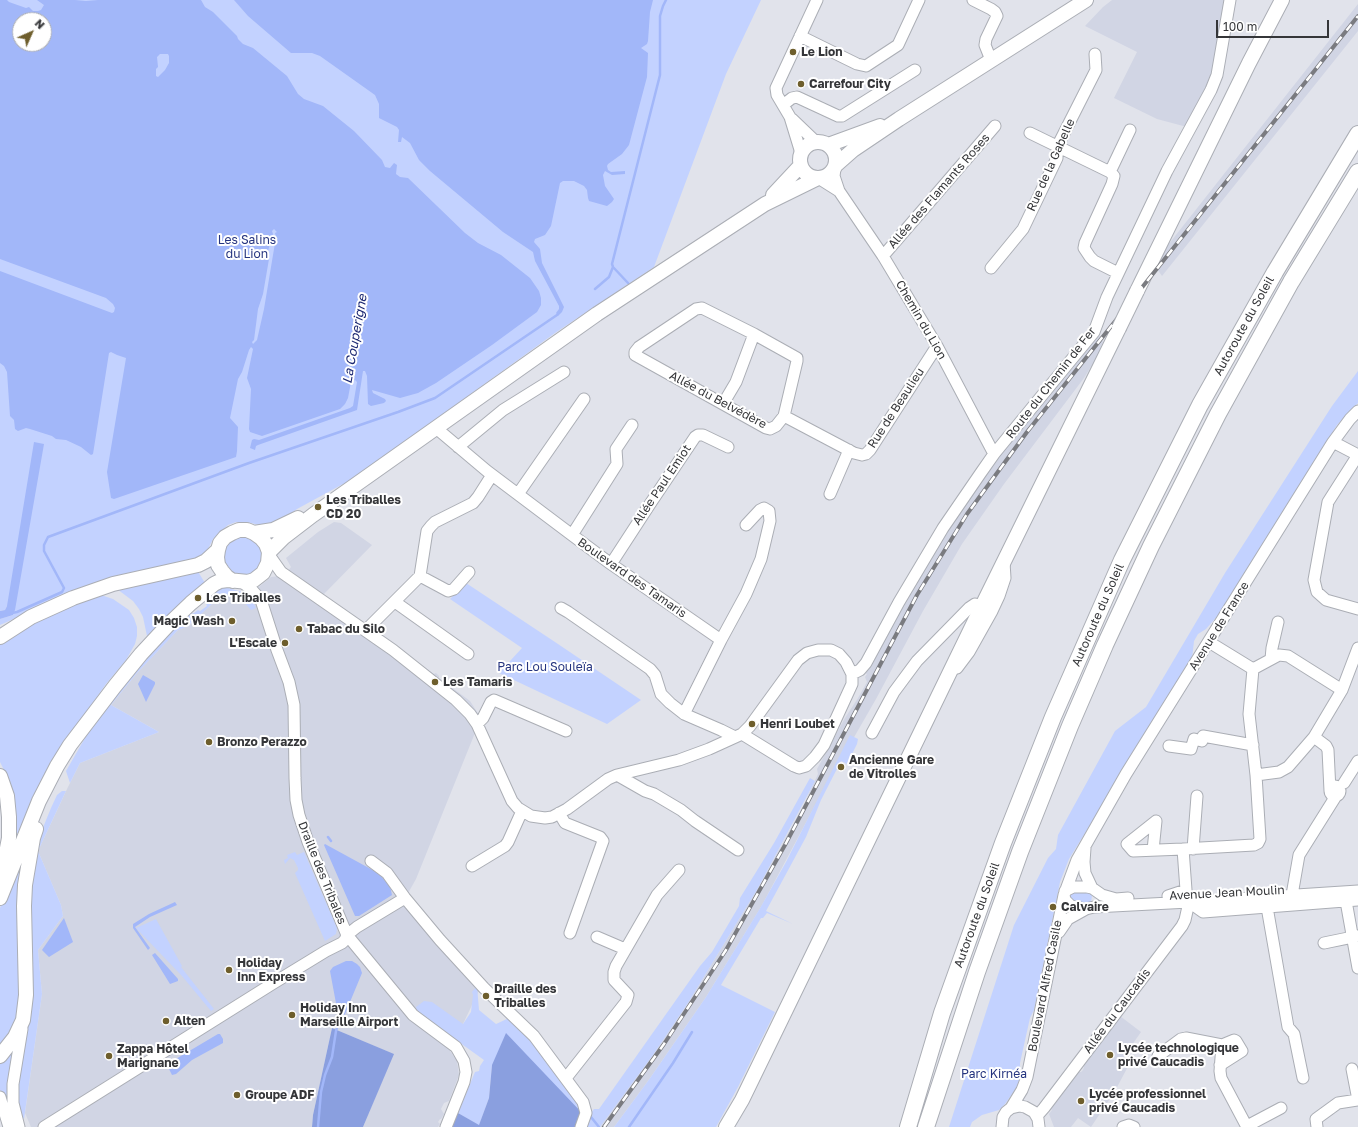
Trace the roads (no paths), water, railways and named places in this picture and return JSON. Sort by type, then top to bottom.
[{"type":"highway","name":"Autoroute du Soleil","points":[[908,1127],[942,1013],[1003,843],[1056,710],[1122,560],[1200,405],[1275,272],[1358,134]]},
{"type":"highway","name":"Autoroute du Soleil","points":[[926,1127],[977,972],[1020,852],[1105,645],[1151,546],[1218,414],[1288,288],[1324,226],[1358,172]]},
{"type":"highway","points":[[896,1127],[906,1099],[942,1013]]},
{"type":"main road","points":[[269,554],[283,538],[597,314],[765,204],[818,179],[828,176],[853,150],[1086,0]]},
{"type":"main road","points":[[1249,63],[1275,0]]},
{"type":"main road","points":[[726,1127],[746,1093],[982,606],[1249,63],[1282,0]]},
{"type":"main road","points":[[765,204],[801,159],[805,148],[810,144],[822,144],[899,119]]},
{"type":"main road","points":[[822,144],[835,153],[835,167]]},
{"type":"main road","points":[[801,159],[806,174],[818,179]]},
{"type":"main road","points":[[254,533],[269,532],[278,528],[352,488]]},
{"type":"main road","points":[[0,898],[30,822],[53,773],[70,745],[138,657],[168,625],[214,584],[223,580],[238,581],[254,580],[261,574],[268,563],[269,554],[263,541],[254,533],[247,530],[239,530],[225,537],[220,543],[218,550],[218,565],[222,571],[238,581]]},
{"type":"main road","points":[[0,629],[73,598],[112,584],[198,565],[206,561],[218,550]]},
{"type":"main road","points":[[0,637],[31,617]]},
{"type":"main road","points":[[0,1056],[15,1037],[23,1020],[26,995],[24,885],[33,838],[57,781],[90,720]]},
{"type":"main road","points":[[0,776],[7,796],[9,838],[6,859],[0,880]]},
{"type":"street","points":[[801,159],[790,118],[777,95],[776,88],[817,0]]},
{"type":"street","points":[[800,36],[857,64],[866,66],[898,45],[919,0]]},
{"type":"street","points":[[973,0],[992,9],[997,16],[985,45],[991,60]]},
{"type":"street","name":"Route du Chemin de Fer","points":[[852,674],[860,670],[866,663],[898,602],[944,528],[994,454],[1094,332],[1107,297],[1167,171],[1211,90],[1217,75],[1230,0]]},
{"type":"street","name":"Rue de la Gabelle","points":[[991,268],[1023,229],[1057,158],[1057,147],[1096,70],[1094,54]]},
{"type":"street","points":[[783,105],[792,98],[797,97],[838,116],[842,116],[915,70]]},
{"type":"street","points":[[790,118],[822,144]]},
{"type":"street","name":"Allée des Flamants Roses","points":[[883,256],[995,126]]},
{"type":"street","points":[[1110,172],[1130,130]]},
{"type":"street","points":[[1030,133],[1110,172],[1114,176],[1112,184],[1084,248],[1094,261],[1118,273]]},
{"type":"street","name":"Chemin du Lion","points":[[835,167],[834,176],[839,191],[883,256],[936,346],[994,454]]},
{"type":"street","name":"Chemin du Lion","points":[[818,179],[839,191]]},
{"type":"street","name":"Allée du Belvédère","points":[[699,308],[705,309],[797,358],[784,416],[776,426],[770,429],[766,428],[723,404],[638,357],[635,352],[639,347],[699,308]]},
{"type":"street","points":[[723,404],[736,382],[754,334]]},
{"type":"street","name":"Rue de Beaulieu","points":[[784,416],[849,450],[862,455],[868,452],[936,346]]},
{"type":"street","points":[[458,447],[503,410],[564,372]]},
{"type":"street","points":[[518,494],[584,399]]},
{"type":"street","name":"Avenue de France","points":[[1064,893],[1077,860],[1126,774],[1333,442],[1350,419],[1358,412]]},
{"type":"street","points":[[572,535],[617,464],[616,449],[632,425]]},
{"type":"street","name":"Boulevard des Tamaris","points":[[436,428],[492,475],[572,535],[611,564],[721,640]]},
{"type":"street","name":"Allée Paul Emiot","points":[[611,564],[695,437],[698,435],[703,435],[728,447]]},
{"type":"street","points":[[1333,442],[1358,455],[1328,502],[1314,580],[1317,592],[1326,600],[1358,609]]},
{"type":"street","points":[[830,494],[849,450]]},
{"type":"street","points":[[366,630],[420,576],[428,529],[435,522],[473,503],[492,475]]},
{"type":"street","points":[[684,714],[746,594],[761,560],[770,521],[769,510],[764,508],[760,510],[746,525]]},
{"type":"street","points":[[269,554],[281,572],[366,630],[456,700],[470,714],[477,724],[512,801],[522,811],[539,818],[552,817],[608,779],[617,775],[679,760],[709,749],[738,735],[750,726],[798,660],[807,653],[822,649],[835,652],[843,658],[852,674],[852,684],[820,752],[811,762],[802,768],[794,766],[738,735],[721,730],[684,714],[661,694],[655,675],[650,669],[574,616],[560,608]]},
{"type":"street","points":[[943,688],[969,652],[992,611],[1005,578],[1004,562]]},
{"type":"street","points":[[261,574],[272,571],[281,572]]},
{"type":"street","points":[[420,576],[448,591],[454,589],[469,572]]},
{"type":"street","name":"Draille des Tribales","points":[[261,574],[261,600],[289,682],[292,696],[295,722],[296,800],[299,815],[308,842],[347,935],[413,1015],[452,1044],[462,1056],[466,1066],[466,1077],[446,1127]]},
{"type":"street","name":"Draille des Tribales","points":[[238,581],[252,590],[261,600]]},
{"type":"street","points":[[395,602],[468,654]]},
{"type":"street","points":[[872,733],[894,692],[913,665],[969,608],[975,604],[982,606]]},
{"type":"street","points":[[1271,659],[1278,622]]},
{"type":"street","points":[[1209,642],[1253,669],[1258,668],[1271,659],[1283,654],[1342,690]]},
{"type":"street","points":[[1256,775],[1279,772],[1288,767],[1314,737],[1342,690],[1358,648]]},
{"type":"street","points":[[1153,850],[1254,845],[1258,843],[1260,839],[1256,775],[1249,714],[1253,669]]},
{"type":"street","points":[[477,724],[483,718],[491,702],[494,700],[566,731]]},
{"type":"street","points":[[1169,746],[1191,749],[1194,739],[1202,741],[1203,736],[1253,745]]},
{"type":"street","points":[[1314,737],[1326,746],[1328,750],[1336,788]]},
{"type":"street","points":[[1292,892],[1299,855],[1329,808],[1336,788],[1358,761]]},
{"type":"street","points":[[617,775],[682,810],[695,821],[738,850]]},
{"type":"street","points":[[1168,896],[1186,890],[1188,849],[1197,796]]},
{"type":"street","points":[[472,866],[505,846],[522,811]]},
{"type":"street","points":[[559,813],[565,823],[600,837],[603,843],[570,933]]},
{"type":"street","name":"Avenue de France","points":[[1085,846],[1085,873],[1094,890]]},
{"type":"street","points":[[371,861],[387,873],[405,898],[440,940],[484,988],[534,1036],[583,1102],[586,1113],[580,1127]]},
{"type":"street","points":[[566,1078],[626,1002],[628,995],[623,988],[616,983],[614,976],[616,966],[657,895],[679,870]]},
{"type":"street","name":"Avenue Jean Moulin","points":[[1090,908],[1189,902],[1358,886]]},
{"type":"street","points":[[1075,887],[1094,890],[1090,908],[1071,906],[1065,900],[1064,893],[1075,887]]},
{"type":"street","name":"Avenue Jean Moulin","points":[[1094,890],[1116,899],[1168,896],[1358,891]]},
{"type":"street","name":"Boulevard Alfred Casile","points":[[1027,1077],[1064,893]]},
{"type":"street","points":[[44,1127],[272,984],[342,943],[346,940],[347,935],[357,927],[405,898]]},
{"type":"street","name":"Avenue Jean Moulin","points":[[1189,902],[1203,912],[1358,900]]},
{"type":"street","points":[[1346,901],[1355,936],[1358,968]]},
{"type":"street","name":"Allée du Caucadis","points":[[1037,1120],[1044,1108],[1182,926],[1189,902]]},
{"type":"street","points":[[1267,907],[1288,1027],[1294,1034],[1303,1078]]},
{"type":"street","points":[[1055,938],[1068,919],[1090,908]]},
{"type":"street","points":[[1324,943],[1355,936]]},
{"type":"street","points":[[597,937],[625,949]]},
{"type":"street","points":[[19,1127],[13,1103],[13,1084],[23,1020]]},
{"type":"street","points":[[1158,1056],[1181,1039],[1186,1038],[1222,1045],[1234,1040],[1236,1041],[1242,1051],[1220,1065]]},
{"type":"street","points":[[1222,1045],[1220,1065],[1221,1078],[1247,1127],[1281,1108]]},
{"type":"street","points":[[1317,1127],[1316,1119],[1338,1103],[1358,1100],[1352,1069]]},
{"type":"street","points":[[1027,1077],[1027,1095],[1037,1120]]},
{"type":"street","points":[[1002,1127],[1003,1117],[1011,1108],[1022,1090],[1027,1077]]},
{"type":"street","points":[[0,1097],[8,1127]]},
{"type":"street","points":[[1011,1108],[1020,1106],[1037,1120]]},
{"type":"street","points":[[1123,1127],[1129,1125],[1134,1127]]},
{"type":"water","points":[[0,0],[7,0],[26,8],[29,7],[33,11],[38,11],[41,10],[44,5],[37,0],[201,0],[205,7],[213,12],[243,44],[253,48],[287,76],[298,94],[304,99],[323,106],[354,131],[382,160],[385,167],[390,168],[394,163],[397,165],[396,174],[400,177],[408,178],[465,233],[478,243],[501,255],[530,278],[539,291],[541,305],[537,312],[492,345],[436,383],[418,393],[400,398],[372,390],[373,393],[386,401],[384,403],[371,406],[368,404],[367,376],[365,371],[363,371],[357,410],[258,445],[256,446],[255,450],[250,448],[252,440],[254,439],[259,440],[353,406],[357,382],[355,380],[351,382],[348,398],[340,409],[262,436],[250,432],[249,429],[251,389],[247,378],[253,349],[251,347],[238,379],[230,418],[238,427],[236,457],[114,499],[111,498],[107,472],[126,358],[111,352],[109,353],[93,454],[91,455],[81,447],[66,440],[56,439],[52,436],[26,428],[18,431],[15,429],[14,420],[10,416],[7,372],[4,366],[0,363],[0,271],[112,313],[114,312],[115,308],[106,298],[0,259]],"holes":[[[160,54],[168,54],[169,63],[158,77],[156,76],[156,69],[158,67],[157,57]],[[274,229],[277,232],[275,233],[276,237],[264,309],[257,340],[253,344],[252,342],[254,340],[258,309],[263,294],[269,259],[267,254],[273,234],[272,231]]]},
{"type":"water","points":[[234,0],[653,0],[650,12],[648,41],[647,44],[641,48],[648,53],[647,77],[629,145],[622,154],[607,166],[608,170],[611,172],[625,171],[625,174],[612,175],[605,171],[603,175],[605,186],[614,199],[607,206],[589,201],[587,190],[584,186],[574,181],[563,181],[560,183],[551,226],[545,235],[535,239],[534,242],[540,249],[542,263],[564,307],[562,312],[558,316],[556,313],[559,306],[535,261],[533,252],[503,232],[430,171],[419,160],[410,143],[402,137],[401,142],[398,142],[399,130],[397,127],[379,118],[379,104],[375,95],[320,56],[312,53],[291,53],[248,16]]},
{"type":"water","points":[[34,442],[44,444],[15,610],[13,615],[0,619],[0,611],[5,610],[7,606]]},
{"type":"water","points":[[143,675],[155,682],[146,702],[138,684]]},
{"type":"water","points":[[325,844],[378,873],[390,886],[392,895],[359,916],[355,916],[324,845]]},
{"type":"water","points":[[175,902],[177,905],[150,917],[135,927],[150,948],[148,950],[133,928],[133,924],[149,914]]},
{"type":"water","points":[[64,918],[73,942],[49,957],[42,950]]},
{"type":"water","points":[[155,953],[178,979],[178,981],[170,984],[152,955]]},
{"type":"water","points":[[346,961],[352,961],[357,964],[362,973],[345,1014],[341,1018],[338,1014],[330,971],[333,967]]},
{"type":"water","points":[[220,1034],[223,1039],[223,1043],[192,1060],[176,1074],[172,1075],[168,1067],[169,1063]]},
{"type":"waterway","points":[[628,283],[612,264],[660,75],[660,16],[666,0]]},
{"type":"waterway","points":[[595,289],[609,277],[613,267]]},
{"type":"waterway","points":[[12,613],[62,592],[64,588],[44,551],[44,545],[48,537],[249,463],[435,398],[557,315]]},
{"type":"waterway","name":"La Couperigne","points":[[328,837],[331,841]]},
{"type":"waterway","name":"La Couperigne","points":[[318,1127],[321,1092],[325,1075],[332,1057],[336,1031],[341,1015]]},
{"type":"waterway","points":[[629,1127],[673,1063],[692,1032]]},
{"type":"waterway","points":[[591,1117],[599,1127]]},
{"type":"railway","points":[[604,1127],[664,1044],[726,950],[785,845],[917,595],[967,514],[1027,432],[1358,16]]},
{"type":"place","name":"Le Lion","points":[[793,52]]},
{"type":"place","name":"Carrefour City","points":[[801,84]]},
{"type":"place","name":"Les Triballes CD 20","points":[[318,507]]},
{"type":"place","name":"Les Triballes","points":[[198,598]]},
{"type":"place","name":"Magic Wash","points":[[232,621]]},
{"type":"place","name":"Tabac du Silo","points":[[299,629]]},
{"type":"place","name":"L'Escale","points":[[285,643]]},
{"type":"place","name":"Les Tamaris","points":[[435,682]]},
{"type":"place","name":"Henri Loubet","points":[[752,724]]},
{"type":"place","name":"Bronzo Perazzo","points":[[209,742]]},
{"type":"place","name":"Ancienne Gare de Vitrolles","points":[[841,767]]},
{"type":"place","name":"Calvaire","points":[[1053,907]]},
{"type":"place","name":"Holiday Inn Express","points":[[229,970]]},
{"type":"place","name":"Draille des Triballes","points":[[486,996]]},
{"type":"place","name":"Holiday Inn Marseille Airport","points":[[292,1015]]},
{"type":"place","name":"Alten","points":[[166,1021]]},
{"type":"place","name":"Lycée technologique privé Caucadis","points":[[1110,1055]]},
{"type":"place","name":"Zappa Hôtel Marignane","points":[[109,1056]]},
{"type":"place","name":"Groupe ADF","points":[[237,1095]]},
{"type":"place","name":"Lycée professionnel privé Caucadis","points":[[1081,1101]]},
{"type":"park label","name":"Les Salins du Lion","points":[[247,247]]},
{"type":"park label","name":"Parc Lou Souleïa","points":[[545,667]]},
{"type":"park label","name":"Parc Kirnéa","points":[[994,1074]]}]
